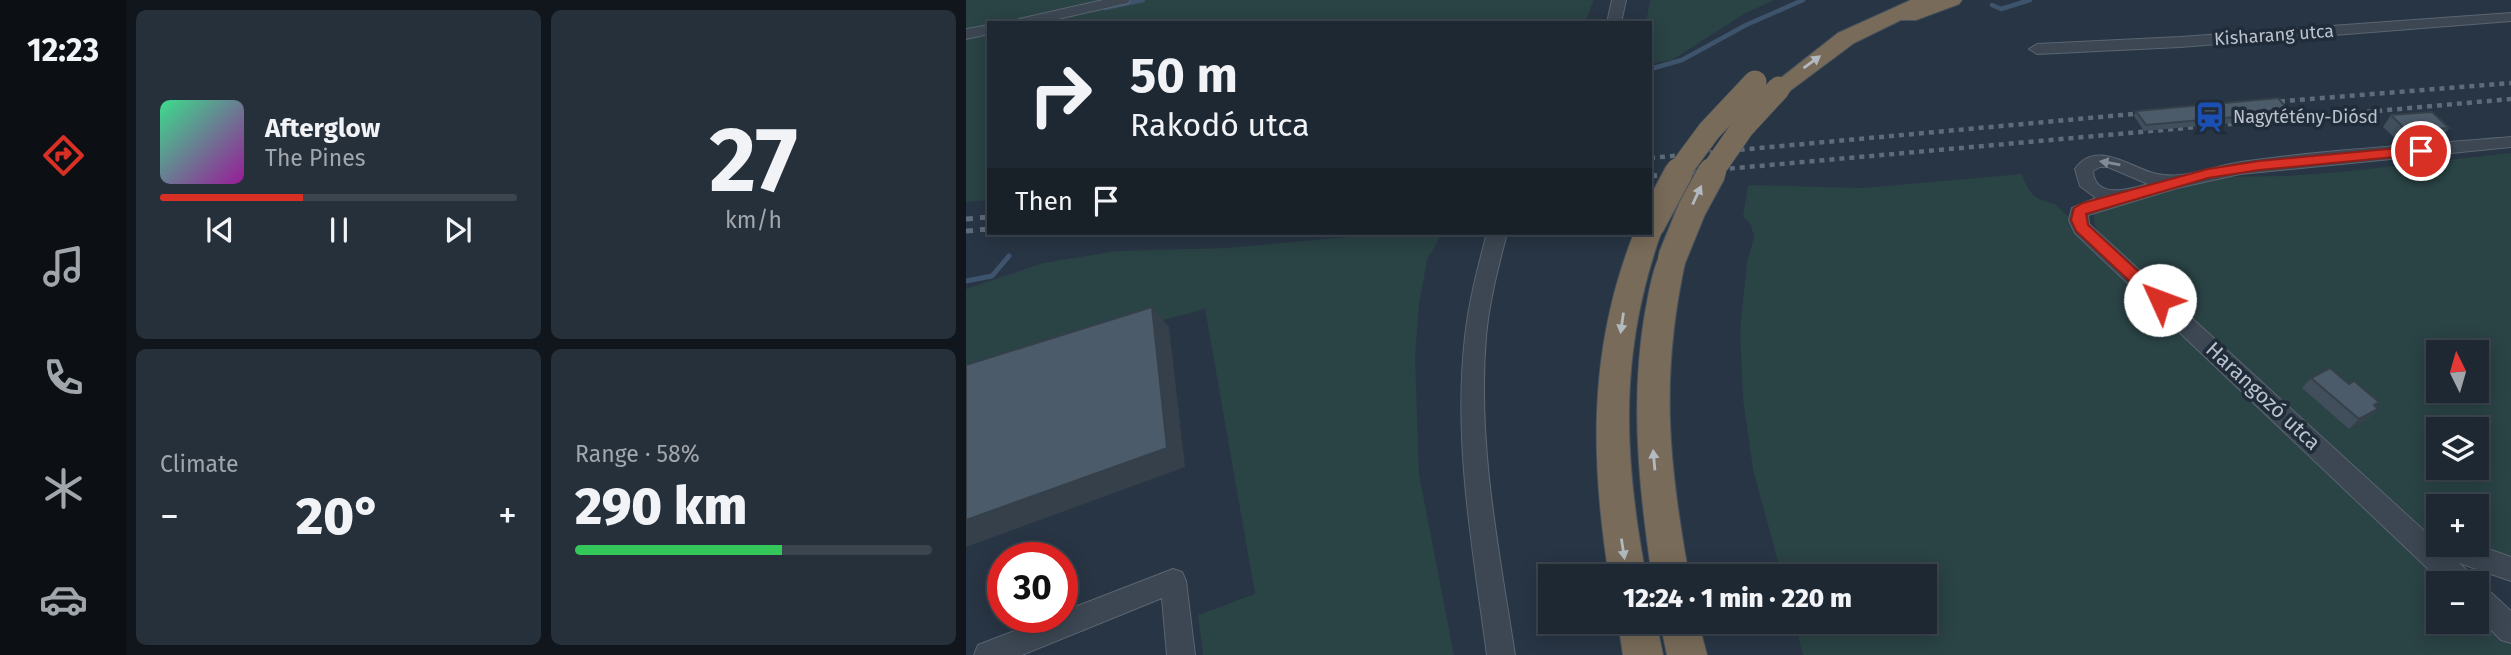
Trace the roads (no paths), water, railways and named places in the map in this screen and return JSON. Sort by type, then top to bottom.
[{"type":"highway","points":[[1814,36],[1888,0]]},
{"type":"highway","points":[[1652,222],[1688,155],[1729,107],[1769,79],[1846,38],[1927,0]]},
{"type":"highway","points":[[1846,38],[1952,0]]},
{"type":"highway","points":[[1669,564],[1655,475],[1650,390],[1657,313],[1672,258],[1701,185],[1769,79]]},
{"type":"highway","points":[[1626,564],[1616,494],[1613,392],[1623,313],[1642,244]]},
{"type":"highway","points":[[1639,634],[1643,655]]},
{"type":"highway","points":[[1682,634],[1687,655]]},
{"type":"street","points":[[1028,21],[1123,0]]},
{"type":"street","points":[[1614,21],[1619,0]]},
{"type":"street","name":"Kisharang utca","points":[[2037,49],[2219,39],[2511,17]]},
{"type":"street","points":[[966,34],[987,29]]},
{"type":"street","points":[[2175,182],[2143,176],[2109,161],[2092,162],[2084,169],[2084,178],[2091,188],[2106,195],[2122,197],[2175,182],[2259,165],[2511,142]]},
{"type":"street","name":"Harangozó utca","points":[[2122,197],[2079,212],[2081,228],[2426,537]]},
{"type":"street","points":[[1495,238],[1482,287],[1475,344],[1472,405],[1474,457],[1501,655]]},
{"type":"street","name":"Harangozó utca","points":[[2442,557],[2453,571]]},
{"type":"street","name":"Harangozó utca","points":[[2476,557],[2511,569]]},
{"type":"street","points":[[988,655],[1173,581],[1181,655]]},
{"type":"street","points":[[2489,609],[2511,630]]},
{"type":"waterway","points":[[1105,8],[1143,0]]},
{"type":"waterway","points":[[1652,68],[1682,60],[1746,25],[1803,0]]},
{"type":"waterway","points":[[1992,5],[2001,9],[2030,0]]},
{"type":"waterway","points":[[966,281],[992,276],[1009,256]]},
{"type":"railway","points":[[2260,103],[2511,83]]},
{"type":"railway","points":[[1680,173],[2511,99]]},
{"type":"railway","points":[[1652,158],[2155,112]]},
{"type":"railway","points":[[1652,176],[1699,172]]},
{"type":"railway","points":[[966,219],[987,217]]},
{"type":"railway","points":[[966,231],[987,229]]},
{"type":"place","name":"Nagytétény-Diósd","points":[[2210,117]]}]
